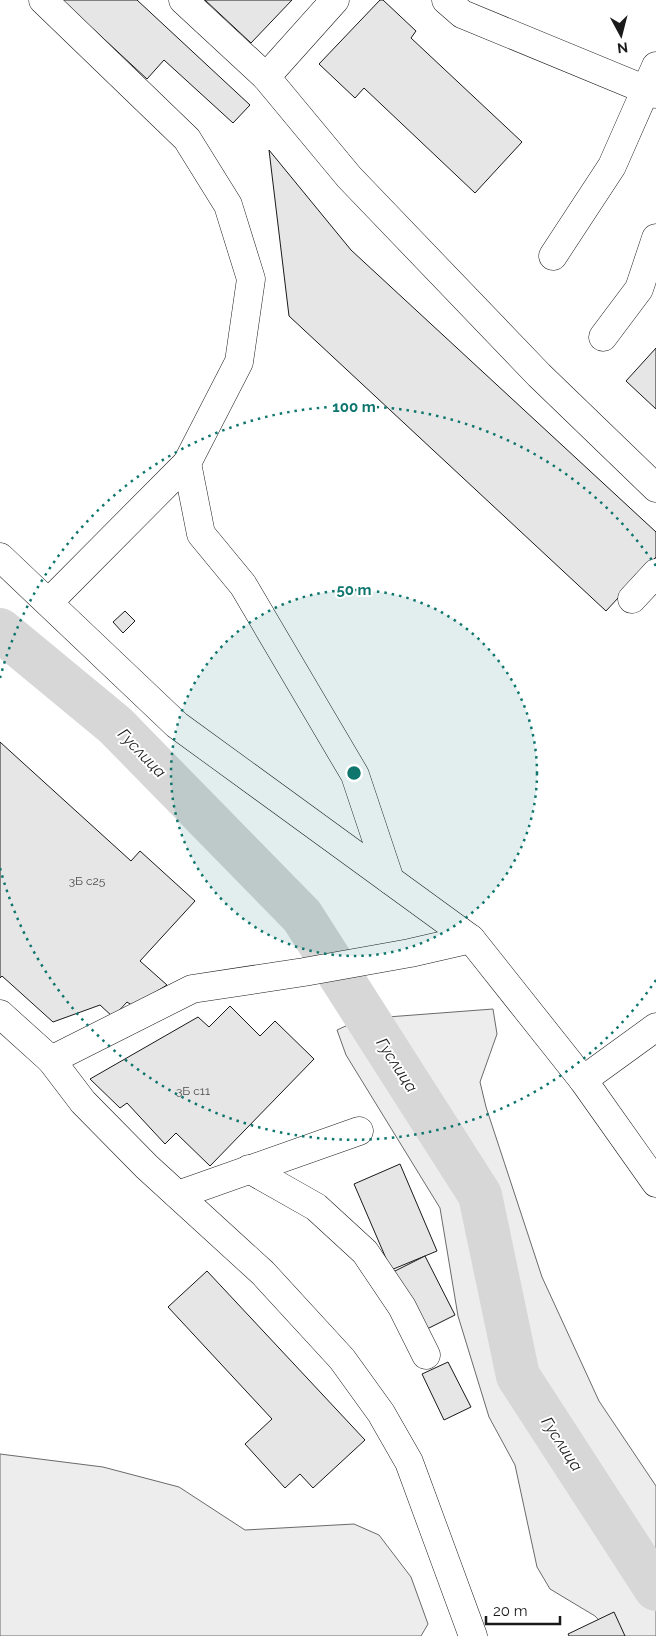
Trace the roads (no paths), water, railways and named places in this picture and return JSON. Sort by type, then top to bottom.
[{"type":"lane","points":[[43,0],[187,139],[228,205],[252,279],[238,362],[187,463],[49,602]]},
{"type":"lane","points":[[183,0],[266,78],[349,177],[539,375],[656,488]]},
{"type":"lane","points":[[266,78],[335,0]]},
{"type":"lane","points":[[446,0],[462,14],[651,92]]},
{"type":"lane","points":[[552,256],[612,166],[651,92],[656,66]]},
{"type":"lane","points":[[603,337],[639,288],[656,238]]},
{"type":"lane","points":[[187,463],[201,534],[243,585],[355,775],[390,880]]},
{"type":"lane","points":[[0,558],[177,724],[471,939],[583,1080],[656,1183]]},
{"type":"lane","points":[[632,599],[656,573]]},
{"type":"lane","points":[[51,1060],[192,989],[304,972],[410,953],[471,939]]},
{"type":"lane","points":[[0,1014],[51,1060],[83,1102],[178,1195],[263,1273],[342,1359],[381,1413],[409,1462],[473,1636]]},
{"type":"lane","points":[[583,1080],[656,1027]]},
{"type":"lane","points":[[178,1195],[359,1131]]},
{"type":"lane","points":[[249,1170],[316,1207],[365,1252],[402,1307],[426,1355]]},
{"type":"waterway","name":"Гуслица","points":[[0,630],[115,725],[302,916],[480,1195],[518,1376],[656,1589]]}]
